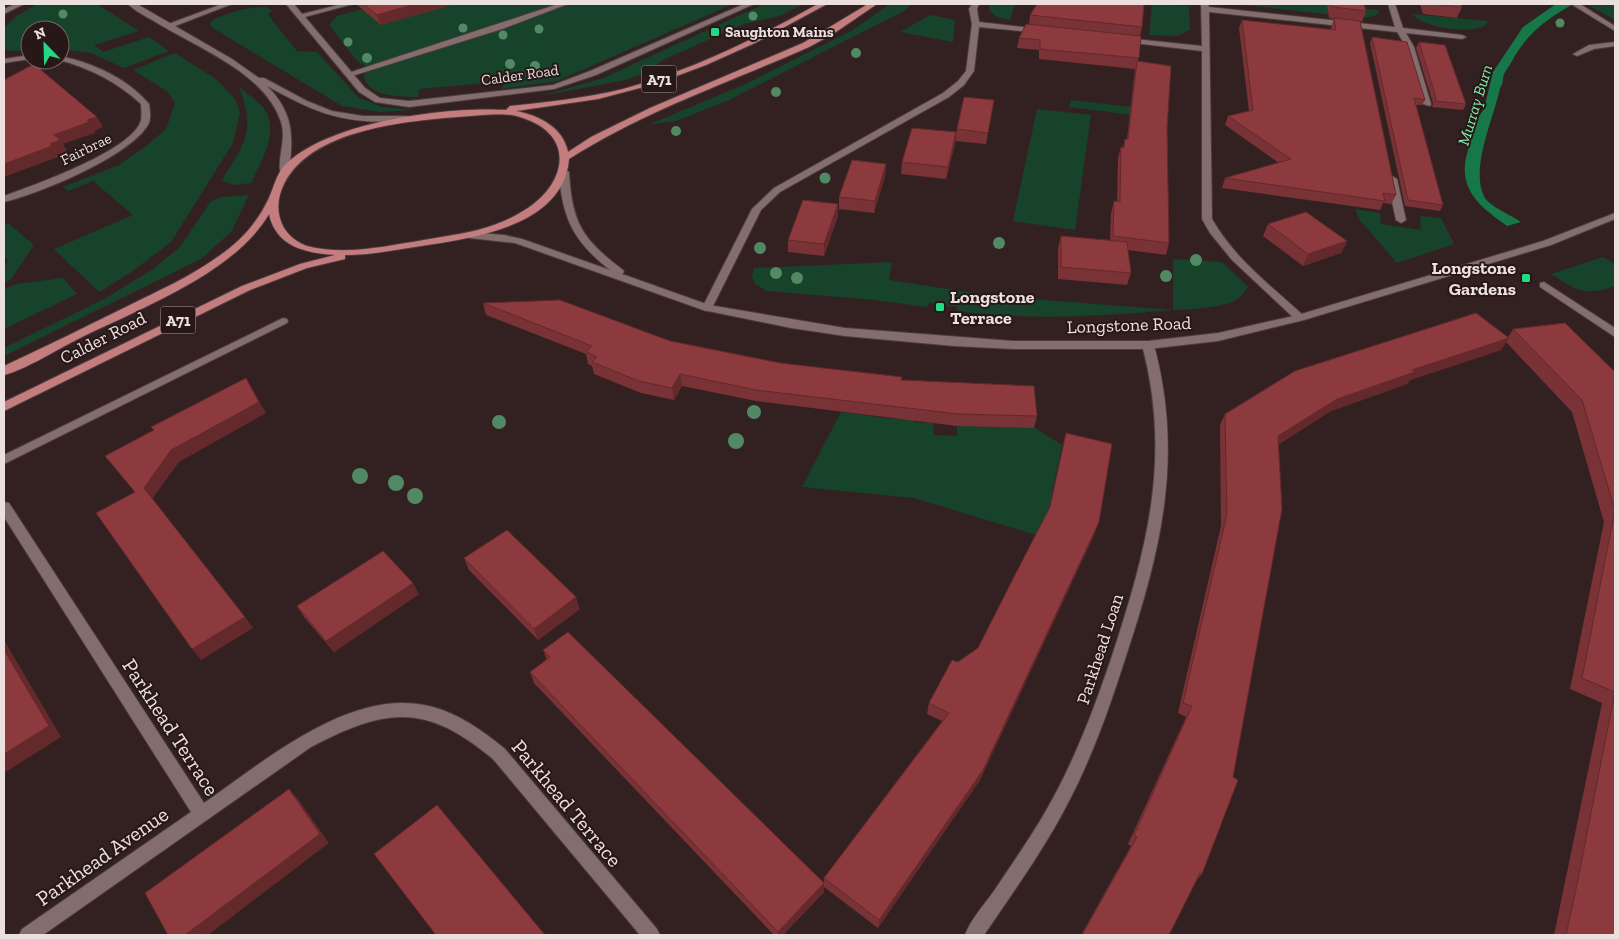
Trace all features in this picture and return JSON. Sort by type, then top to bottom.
[{"type":"main road","name":"Calder Road","points":[[482,112],[587,98],[656,80],[753,40],[823,4]]},
{"type":"main road","name":"A71","points":[[566,157],[630,120],[806,45],[872,4]]},
{"type":"main road","name":"A71","points":[[482,112],[507,112],[535,119],[556,134],[563,145],[566,157],[564,172],[543,201],[524,214],[499,227],[469,235],[360,253],[308,249],[293,243],[280,230],[274,218],[274,200],[284,172],[294,161],[330,139],[355,130],[413,119],[482,112]]},
{"type":"main road","name":"Calder Road","points":[[4,371],[189,280],[238,246],[253,231],[274,200]]},
{"type":"main road","name":"Calder Road","points":[[4,407],[246,288],[304,266],[360,253]]},
{"type":"street","points":[[4,12],[20,4]]},
{"type":"street","points":[[132,4],[247,73],[331,114],[356,119],[413,119]]},
{"type":"street","points":[[167,26],[228,4]]},
{"type":"street","name":"Calder Road","points":[[290,4],[368,96],[378,100],[410,104],[542,90],[594,73],[750,4]]},
{"type":"street","points":[[301,16],[350,4]]},
{"type":"street","points":[[348,74],[499,27],[564,4]]},
{"type":"street","points":[[707,308],[757,209],[766,199],[777,190],[946,95],[961,83],[970,71],[976,24],[973,9],[975,4]]},
{"type":"street","points":[[1392,4],[1400,30],[1410,47],[1427,104]]},
{"type":"street","points":[[1576,4],[1615,29]]},
{"type":"street","points":[[1300,318],[1224,244],[1207,219],[1205,6],[1462,37]]},
{"type":"street","points":[[976,24],[1050,32]]},
{"type":"street","points":[[1360,26],[1362,36]]},
{"type":"street","points":[[1117,39],[1204,48]]},
{"type":"street","points":[[1577,54],[1592,47],[1615,44]]},
{"type":"street","points":[[4,61],[20,59]]},
{"type":"street","name":"Fairbrae","points":[[4,199],[92,164],[111,154],[132,138],[147,115],[148,106],[144,97],[136,91],[86,65],[70,61]]},
{"type":"street","points":[[247,73],[269,93],[280,108],[286,124],[288,143],[284,172]]},
{"type":"street","name":"Longstone Road","points":[[564,172],[565,198],[569,217],[578,233],[588,246],[632,281]]},
{"type":"street","points":[[1390,172],[1401,220]]},
{"type":"street","name":"Longstone Road","points":[[469,235],[518,241],[707,308],[791,324],[899,338],[1013,345],[1148,345],[1218,337],[1300,318],[1547,243],[1615,216]]},
{"type":"street","points":[[1544,285],[1615,333]]},
{"type":"street","points":[[4,460],[283,321]]},
{"type":"street","name":"Parkhead Loan","points":[[974,935],[1044,827],[1074,776],[1109,686],[1149,558],[1158,498],[1161,433],[1158,380],[1148,345]]},
{"type":"street","name":"Parkhead Terrace","points":[[4,507],[202,814],[306,742],[330,728],[354,718],[375,712],[400,710],[423,711],[450,718],[475,733],[499,754],[651,935]]},
{"type":"street","name":"Parkhead Avenue","points":[[28,935],[202,814]]},
{"type":"shaded area","points":[[37,4],[97,4],[139,31],[94,45],[103,52],[149,37],[169,51],[124,68],[91,53],[70,50],[70,20],[20,20],[20,51],[12,51],[5,49],[4,28],[15,17]]},
{"type":"shaded area","points":[[381,4],[733,4],[557,81],[501,89],[506,81],[419,89],[418,97],[403,97],[385,94],[370,87],[366,82],[364,74],[369,68],[357,61],[329,25],[337,16]]},
{"type":"shaded area","points":[[764,4],[804,4],[779,16],[744,24],[665,59],[646,72],[626,80],[541,96],[603,78]]},
{"type":"shaded area","points":[[890,4],[912,4],[904,11],[729,100],[676,121],[648,125],[743,85],[851,31]]},
{"type":"shaded area","points":[[990,4],[1015,4],[1010,20],[997,17],[989,10]]},
{"type":"shaded area","points":[[1152,4],[1189,6],[1190,30],[1177,36],[1149,35]]},
{"type":"shaded area","points":[[1235,4],[1319,4],[1379,10],[1379,12],[1375,16],[1361,18]]},
{"type":"shaded area","points":[[1556,4],[1573,4],[1538,28],[1518,51],[1504,74],[1484,144],[1480,173],[1481,186],[1485,198],[1496,208],[1521,222],[1507,226],[1483,208],[1467,185],[1465,164],[1469,146],[1468,133],[1484,109],[1493,72],[1523,27]]},
{"type":"shaded area","points":[[1586,4],[1615,4],[1615,20]]},
{"type":"shaded area","points":[[266,7],[272,10],[268,15],[297,51],[317,52],[359,98],[382,107],[414,110],[380,112],[342,106],[211,27],[210,22],[230,13],[244,9]]},
{"type":"shaded area","points":[[1412,14],[1488,21],[1486,25],[1479,28],[1459,30],[1426,23]]},
{"type":"shaded area","points":[[930,15],[955,20],[953,42],[900,32]]},
{"type":"shaded area","points":[[175,53],[216,79],[235,99],[240,112],[233,143],[171,242],[130,273],[99,292],[54,249],[133,215],[93,181],[68,191],[63,187],[119,165],[166,129],[175,103],[168,92],[133,70]]},
{"type":"shaded area","points":[[239,87],[263,107],[268,116],[270,136],[264,156],[251,183],[233,185],[222,180],[237,156],[246,136],[247,116]]},
{"type":"shaded area","points":[[1071,100],[1164,111],[1164,119],[1069,107]]},
{"type":"shaded area","points":[[1037,109],[1091,115],[1075,230],[1013,221]]},
{"type":"shaded area","points":[[249,195],[231,232],[201,259],[4,356],[4,348],[104,299],[153,269],[180,247],[211,201],[222,197]]},
{"type":"shaded area","points":[[1355,209],[1380,213],[1381,224],[1421,230],[1420,216],[1441,218],[1454,244],[1397,263],[1359,219]]},
{"type":"shaded area","points":[[8,223],[34,245],[11,279],[4,283],[4,267],[8,261],[4,256],[4,225]]},
{"type":"shaded area","points":[[1603,257],[1615,264],[1615,286],[1596,291],[1581,290],[1574,288],[1551,274]]},
{"type":"shaded area","points":[[1173,259],[1222,262],[1248,287],[1235,301],[1212,307],[1109,315],[1033,317],[957,311],[957,307],[929,303],[927,307],[874,300],[766,291],[755,284],[752,276],[754,268],[892,262],[889,280],[994,296],[1173,310]]},
{"type":"shaded area","points":[[63,278],[77,294],[4,329],[4,289],[16,284]]},
{"type":"shaded area","points":[[912,411],[914,422],[933,423],[934,435],[957,436],[957,425],[1035,428],[1062,445],[1043,537],[914,498],[802,487],[841,412],[895,419],[897,412]]},
{"type":"building","points":[[364,4],[415,4],[377,15]]},
{"type":"building","points":[[1037,4],[1144,4],[1142,27],[1030,15]]},
{"type":"building","points":[[1333,4],[1364,4],[1366,11],[1333,7]]},
{"type":"building","points":[[1430,4],[1461,4],[1462,7]]},
{"type":"building","points":[[1334,18],[1360,21],[1396,195],[1383,193],[1385,201],[1225,178],[1291,159],[1228,116],[1253,110],[1242,20],[1336,30]]},
{"type":"building","points":[[1026,24],[1141,36],[1139,58],[1040,49],[1040,40],[1019,38]]},
{"type":"building","points":[[1372,37],[1407,42],[1425,100],[1414,98],[1443,205],[1408,200]]},
{"type":"building","points":[[1419,42],[1445,45],[1466,104],[1435,101],[1436,98]]},
{"type":"building","points":[[1137,61],[1171,66],[1167,130],[1169,243],[1113,236],[1114,201],[1120,202],[1121,147],[1124,148],[1125,139],[1128,139]]},
{"type":"building","points":[[23,70],[41,70],[97,117],[87,120],[89,122],[54,135],[60,140],[50,144],[52,146],[4,164],[4,80]]},
{"type":"building","points":[[964,97],[994,100],[988,133],[957,129]]},
{"type":"building","points":[[912,128],[956,132],[948,167],[902,162]]},
{"type":"building","points":[[852,160],[886,164],[875,201],[839,197]]},
{"type":"building","points":[[803,200],[838,204],[824,244],[788,240]]},
{"type":"building","points":[[1306,212],[1347,241],[1308,254],[1268,224]]},
{"type":"building","points":[[1061,236],[1127,242],[1131,273],[1061,267]]},
{"type":"building","points":[[560,300],[670,341],[780,363],[902,377],[901,380],[1034,386],[1037,416],[958,414],[756,390],[680,374],[672,388],[639,381],[592,362],[597,357],[586,352],[592,346],[483,303]]},
{"type":"building","points":[[1476,313],[1509,338],[1412,370],[1415,372],[1337,399],[1278,436],[1282,509],[1233,777],[1238,780],[1202,874],[1200,873],[1169,935],[1082,935],[1137,837],[1134,835],[1192,706],[1183,703],[1227,514],[1225,414],[1295,371]]},
{"type":"building","points":[[1565,323],[1615,372],[1615,510],[1582,400],[1513,329]]},
{"type":"building","points":[[246,378],[259,402],[171,450],[144,488],[245,617],[192,649],[96,513],[135,492],[105,456],[154,430],[151,427]]},
{"type":"building","points":[[1066,433],[1112,444],[1099,522],[983,770],[879,920],[824,878],[949,713],[929,703],[952,660],[958,662],[978,648],[1050,507]]},
{"type":"building","points":[[1615,510],[1615,692],[1582,678]]},
{"type":"building","points":[[507,530],[576,597],[534,629],[464,558]]},
{"type":"building","points":[[383,551],[413,583],[326,641],[297,606]]},
{"type":"building","points":[[568,632],[824,883],[778,932],[530,672],[550,657],[543,650]]},
{"type":"building","points":[[4,650],[49,726],[4,754]]},
{"type":"building","points":[[1615,692],[1615,935],[1566,935],[1576,889]]},
{"type":"building","points":[[289,789],[320,834],[185,935],[168,935],[145,893]]},
{"type":"building","points":[[437,805],[545,935],[436,935],[374,854]]},
{"type":"place","name":"Saughton Mains","points":[[715,32]]},
{"type":"place","name":"Longstone Gardens","points":[[1526,278]]},
{"type":"place","name":"Longstone Terrace","points":[[940,307]]},
{"type":"water label","name":"Murray Burn","points":[[1475,105]]}]
